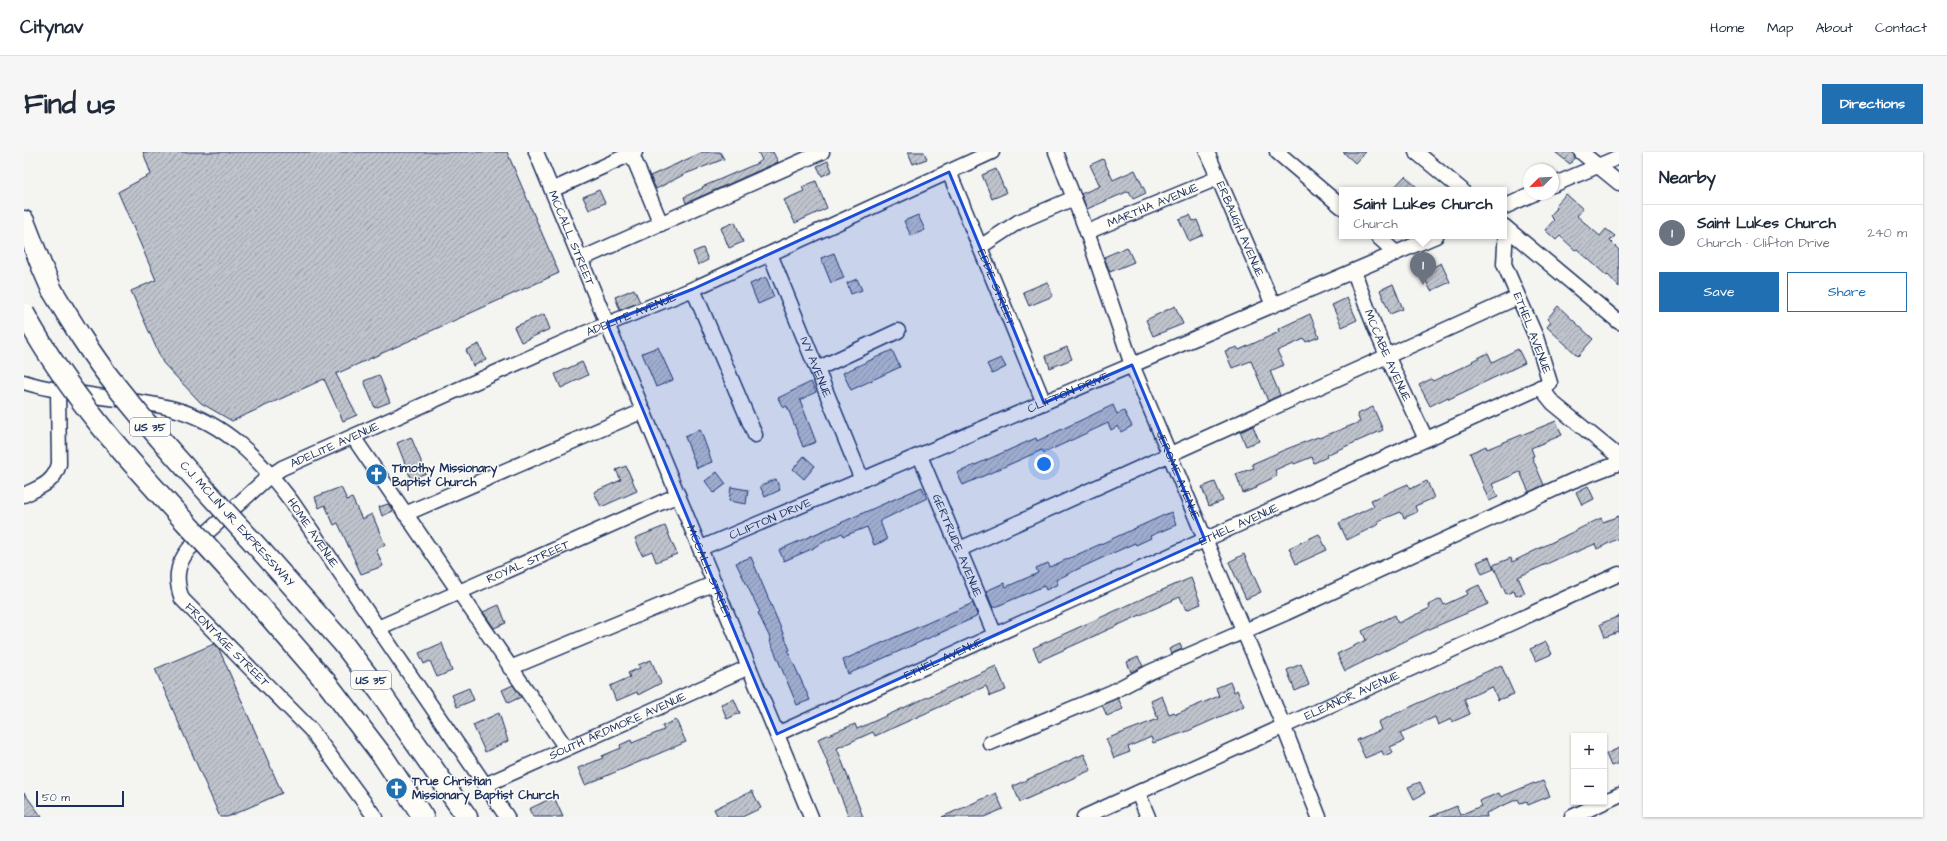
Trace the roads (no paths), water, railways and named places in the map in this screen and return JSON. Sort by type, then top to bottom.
[{"type":"highway","name":"C.J. MCLIN JR. EXPRESSWAY","points":[[24,221],[52,290],[87,347],[115,386],[342,642],[380,692],[468,817]]},
{"type":"highway","name":"US 35","points":[[24,314],[52,362],[96,419],[269,615],[345,706],[424,817]]},
{"type":"street","name":"MCCALL STREET","points":[[536,152],[777,734],[806,815]]},
{"type":"street","points":[[552,190],[633,152],[661,224]]},
{"type":"street","points":[[581,259],[822,152]]},
{"type":"street","name":"ADELITE AVENUE","points":[[270,476],[282,468],[693,289],[992,152]]},
{"type":"street","name":"JEROME AVENUE","points":[[1056,152],[1087,232],[1132,365],[1283,725],[1319,817]]},
{"type":"street","name":"ERBAUGH AVENUE","points":[[1207,152],[1273,305]]},
{"type":"street","points":[[1277,152],[1339,204]]},
{"type":"street","points":[[1416,152],[1458,187]]},
{"type":"street","points":[[1581,152],[1619,183]]},
{"type":"street","points":[[1559,182],[1619,157]]},
{"type":"street","name":"EDDIE STREET","points":[[949,172],[1044,403]]},
{"type":"street","name":"MARTHA AVENUE","points":[[1087,232],[1218,178]]},
{"type":"street","points":[[980,247],[1018,222],[1074,198]]},
{"type":"street","points":[[1507,205],[1523,198]]},
{"type":"street","points":[[1507,229],[1619,322]]},
{"type":"street","points":[[1380,239],[1396,253]]},
{"type":"street","name":"CLIFTON DRIVE","points":[[701,548],[1429,239]]},
{"type":"street","name":"ETHEL AVENUE","points":[[777,734],[1550,382],[1536,338],[1504,264],[1505,239]]},
{"type":"street","name":"IVY AVENUE","points":[[770,254],[862,480]]},
{"type":"street","name":"MCCABE AVENUE","points":[[1354,271],[1366,310],[1426,439]]},
{"type":"street","points":[[693,289],[754,435]]},
{"type":"street","points":[[960,549],[1518,297]]},
{"type":"street","points":[[818,369],[898,331]]},
{"type":"street","name":"HOME AVENUE","points":[[24,382],[58,390],[150,404],[192,415],[217,427],[238,441],[292,502],[507,817]]},
{"type":"street","points":[[1540,387],[1553,403],[1619,457]]},
{"type":"street","points":[[24,494],[44,486],[52,480],[57,471],[59,464],[58,390]]},
{"type":"street","points":[[405,514],[644,411]]},
{"type":"street","points":[[353,437],[566,748]]},
{"type":"street","name":"GERTRUDE AVENUE","points":[[920,456],[995,635]]},
{"type":"street","points":[[990,743],[1112,692],[1150,672],[1244,632],[1572,481],[1619,463]]},
{"type":"street","name":"FRONTAGE STREET","points":[[270,476],[189,549],[182,558],[178,569],[178,588],[182,599],[191,609],[311,730],[375,817]]},
{"type":"street","name":"ROYAL STREET","points":[[378,628],[678,495]]},
{"type":"street","name":"ELEANOR AVENUE","points":[[1084,817],[1283,725],[1619,574]]},
{"type":"street","points":[[510,668],[714,583]]},
{"type":"street","name":"SOUTH ARDMORE AVENUE","points":[[485,785],[749,667]]},
{"type":"street","points":[[1138,793],[1148,817]]},
{"type":"street","points":[[1578,816],[1619,795]]},
{"type":"place","name":"Saint Lukes Church","points":[[1423,285]]},
{"type":"place","name":"Timothy Missionary Baptist Church","points":[[376,475]]},
{"type":"place","name":"True Christian Missionary Baptist Church","points":[[396,788]]}]
